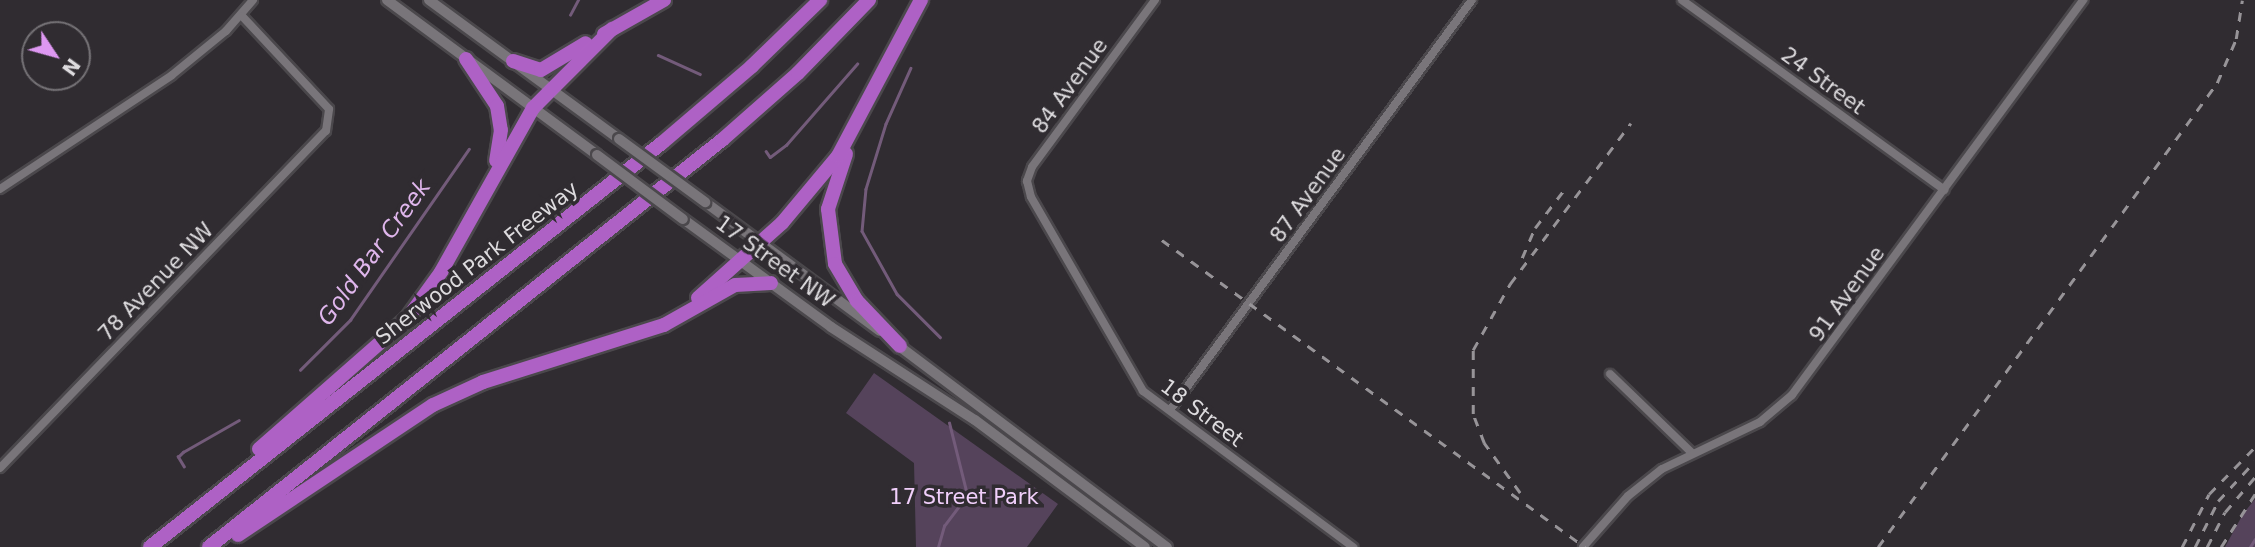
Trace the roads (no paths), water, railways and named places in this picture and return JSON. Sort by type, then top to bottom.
[{"type":"highway","points":[[513,61],[541,69],[663,0]]},
{"type":"highway","name":"Sherwood Park Freeway","points":[[150,547],[681,128],[820,0]]},
{"type":"highway","points":[[209,547],[722,140],[798,73],[869,0]]},
{"type":"highway","points":[[900,346],[848,289],[831,245],[830,200],[857,127],[921,0]]},
{"type":"highway","points":[[180,523],[215,487],[353,370],[407,319],[441,272],[533,108],[612,29]]},
{"type":"highway","points":[[466,59],[491,93],[500,119],[499,150],[479,201]]},
{"type":"highway","points":[[636,334],[688,305],[743,261],[810,191],[857,127]]},
{"type":"highway","points":[[215,547],[257,524],[433,405],[502,374],[664,325],[734,285],[771,283]]},
{"type":"main road","name":"17 Street NW","points":[[387,0],[771,283],[984,427],[1145,547]]},
{"type":"main road","name":"17 Street NW","points":[[429,0],[900,346]]},
{"type":"main road","points":[[900,346],[1167,547]]},
{"type":"street","points":[[0,188],[172,75],[242,16],[253,0]]},
{"type":"street","name":"84 Avenue","points":[[1031,197],[1027,181],[1031,167],[1155,0]]},
{"type":"street","name":"87 Avenue","points":[[1170,410],[1472,0]]},
{"type":"street","name":"24 Street","points":[[1682,0],[1944,190]]},
{"type":"street","name":"91 Avenue","points":[[1583,547],[1628,496],[1692,453],[1759,422],[1792,395],[2082,0]]},
{"type":"street","name":"78 Avenue NW","points":[[0,468],[326,131],[330,117],[325,104],[242,16]]},
{"type":"street","name":"18 Street","points":[[1031,197],[1138,382],[1170,410],[1353,547]]},
{"type":"street","points":[[1610,374],[1692,453]]},
{"type":"waterway","name":"Gold Bar Creek","points":[[570,15],[578,0]]},
{"type":"waterway","points":[[658,55],[700,74]]},
{"type":"waterway","points":[[766,151],[770,157],[786,145],[857,64]]},
{"type":"waterway","points":[[911,68],[886,124],[866,189],[862,231],[897,294],[940,337]]},
{"type":"waterway","name":"Gold Bar Creek","points":[[300,370],[350,320],[469,149]]},
{"type":"waterway","name":"Gold Bar Creek","points":[[184,467],[178,457],[183,452],[239,420]]},
{"type":"waterway","points":[[938,547],[944,526],[967,495],[949,423]]},
{"type":"waterway","points":[[2250,547],[2255,539]]},
{"type":"railway","points":[[1878,547],[2217,83],[2236,39],[2242,0]]},
{"type":"railway","points":[[1520,493],[1484,443],[1473,414],[1473,350],[1510,284],[1631,123]]},
{"type":"railway","points":[[1522,258],[1535,228],[1564,190]]},
{"type":"railway","points":[[1162,240],[1585,547]]},
{"type":"railway","points":[[2182,547],[2209,494],[2255,447]]},
{"type":"railway","points":[[2195,547],[2218,501],[2255,461]]},
{"type":"railway","points":[[2207,547],[2225,512],[2255,477]]},
{"type":"railway","points":[[2221,547],[2255,494]]},
{"type":"park label","name":"17 Street Park","points":[[964,497]]}]
